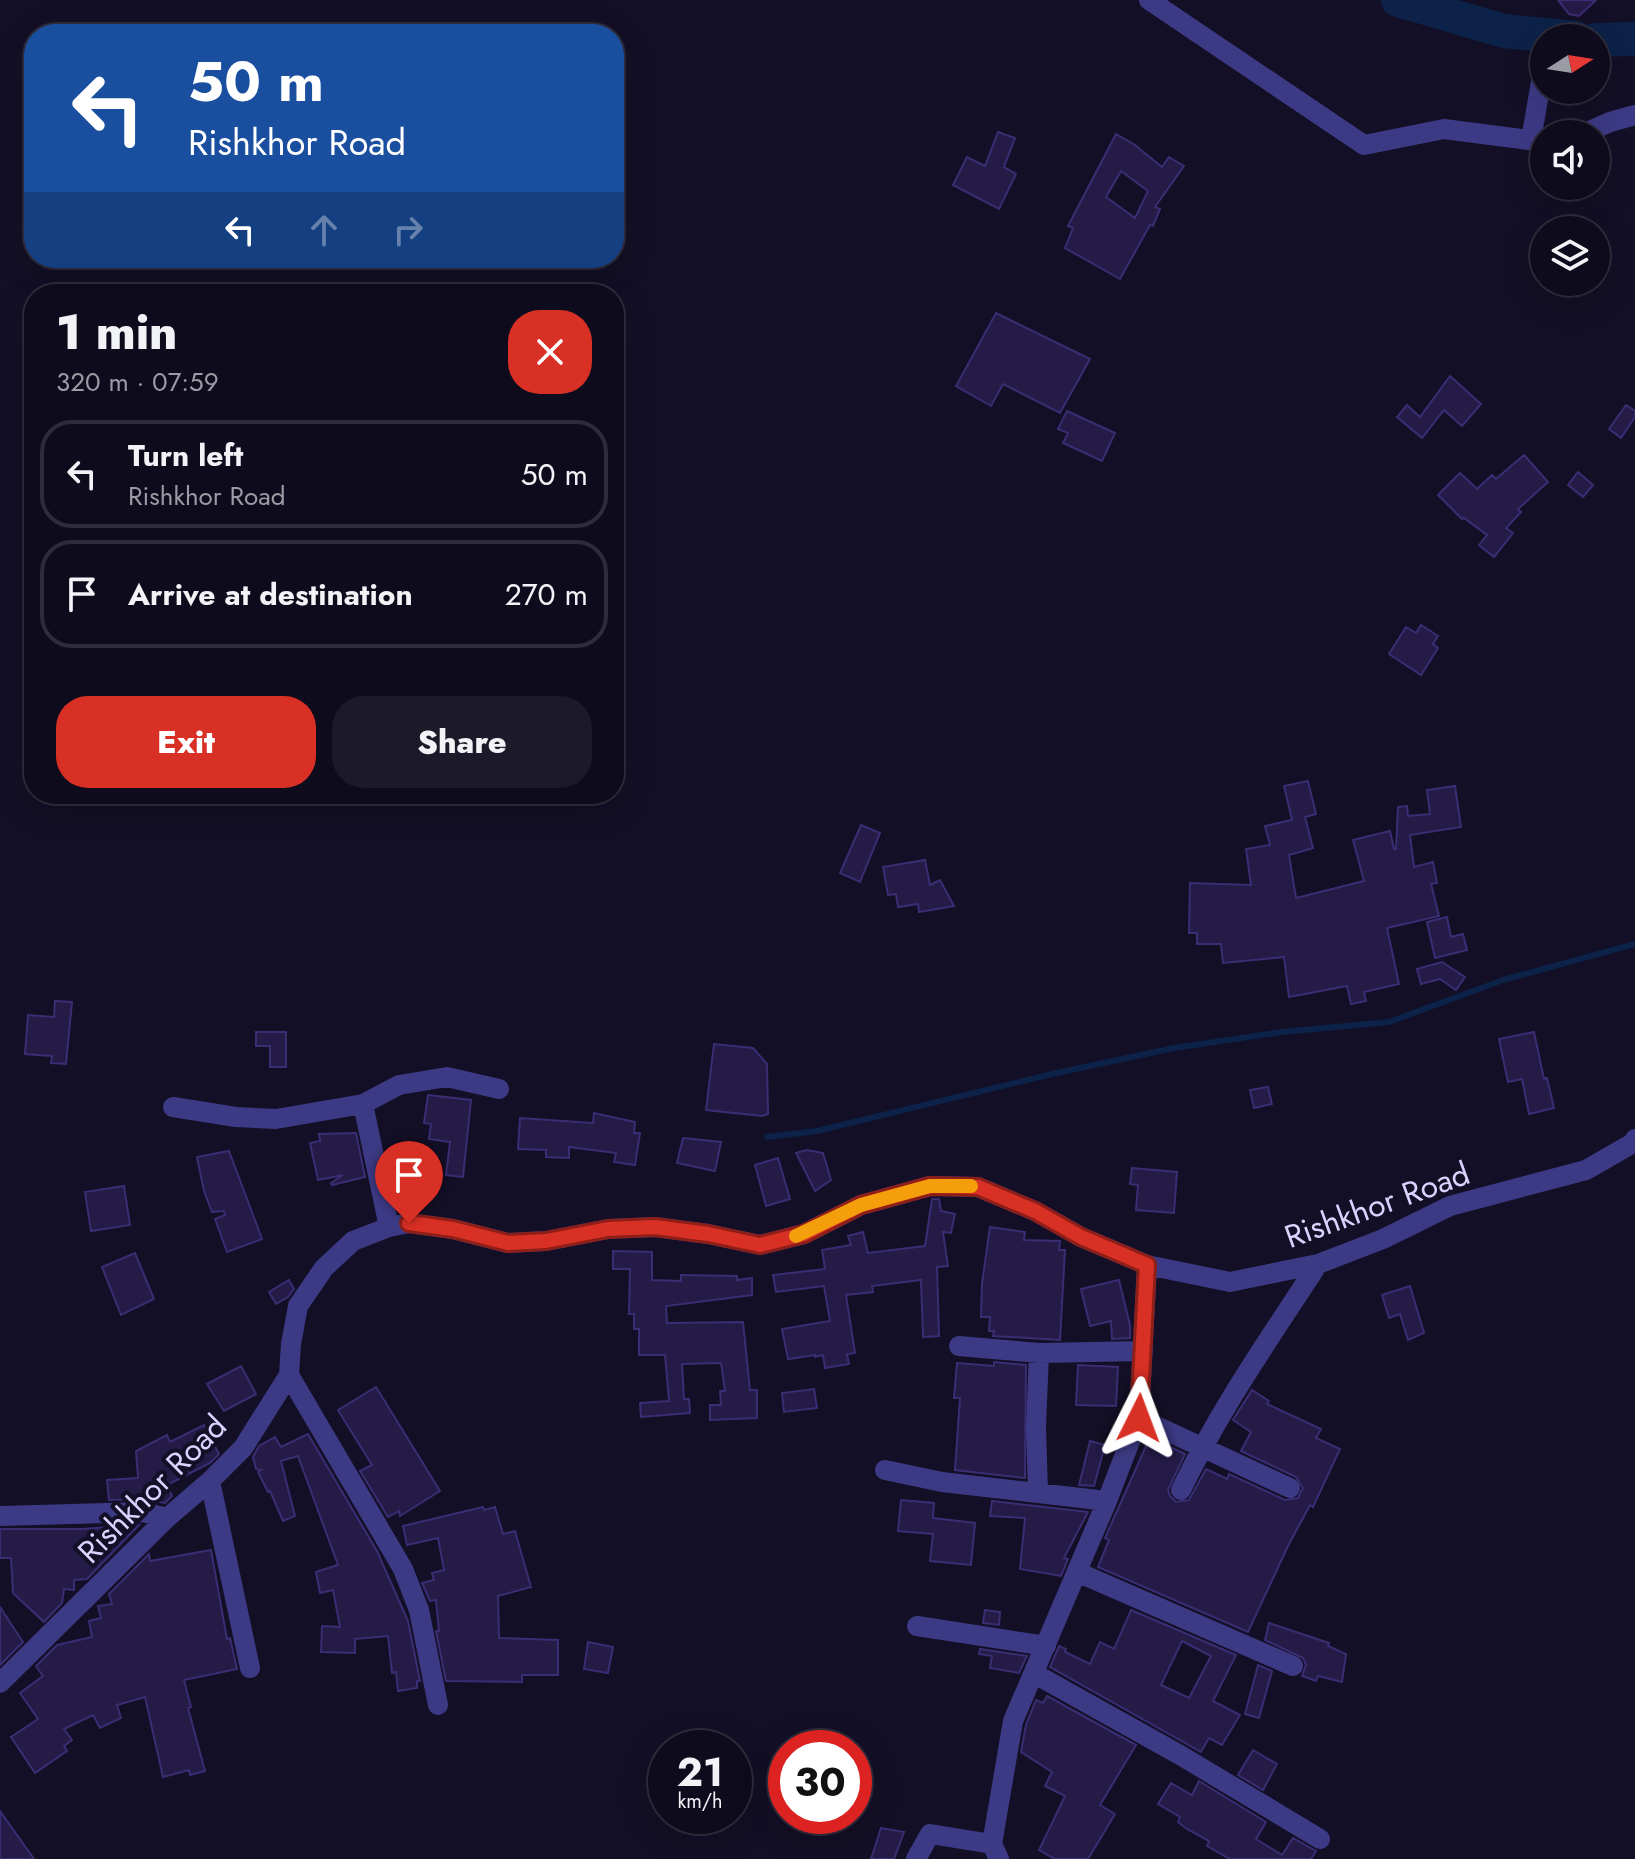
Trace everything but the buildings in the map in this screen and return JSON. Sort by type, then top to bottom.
[{"type":"street","points":[[1149,0],[1364,145],[1444,129],[1530,140]]},
{"type":"street","points":[[1610,122],[1635,115]]},
{"type":"street","points":[[173,1107],[236,1117],[276,1119],[363,1104],[399,1085],[447,1077],[499,1089]]},
{"type":"street","points":[[363,1104],[389,1227]]},
{"type":"street","name":"Rishkhor Road","points":[[0,1683],[167,1518],[243,1448],[289,1375],[298,1306],[324,1268],[353,1241],[389,1227],[409,1223],[453,1229],[508,1243],[546,1241],[608,1229],[655,1227],[760,1245],[804,1234],[861,1205],[930,1186],[978,1187],[1147,1265],[1230,1282],[1318,1264],[1383,1239],[1450,1206],[1586,1170],[1635,1139]]},
{"type":"street","points":[[1181,1490],[1202,1447],[1318,1264]]},
{"type":"street","points":[[916,1859],[930,1834],[996,1852],[1013,1721],[1139,1418],[1147,1265]]},
{"type":"street","points":[[959,1346],[1039,1353],[1143,1351]]},
{"type":"street","points":[[1038,1492],[1036,1428],[1039,1353]]},
{"type":"street","points":[[289,1375],[403,1569],[419,1610],[438,1705]]},
{"type":"street","points":[[1139,1418],[1290,1488]]},
{"type":"street","points":[[885,1470],[942,1482],[1107,1501]]},
{"type":"street","points":[[210,1481],[250,1668]]},
{"type":"street","points":[[0,1516],[143,1512],[167,1518]]},
{"type":"street","points":[[1077,1572],[1293,1666]]},
{"type":"street","points":[[917,1626],[1046,1646]]},
{"type":"street","points":[[1035,1674],[1180,1755],[1320,1839]]},
{"type":"waterway","points":[[1398,0],[1504,31],[1530,34]]},
{"type":"waterway","points":[[1610,40],[1635,39]]},
{"type":"waterway","points":[[767,1137],[817,1131],[1174,1048],[1282,1032],[1389,1022],[1503,980],[1635,944]]},
{"type":"slow traffic","points":[[796,1236],[861,1205],[930,1186],[971,1186]]},
{"type":"route","points":[[409,1223],[453,1229],[508,1243],[546,1241],[608,1229],[655,1227],[760,1245],[804,1234],[861,1205],[930,1186],[978,1187],[1147,1265],[1139,1418]]}]
